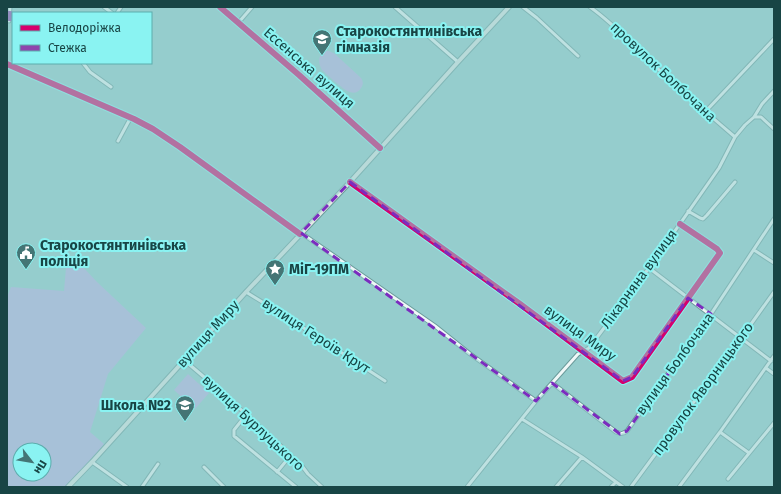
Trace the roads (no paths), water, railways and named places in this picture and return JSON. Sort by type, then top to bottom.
[{"type":"main road","name":"Ессенська вулиця","points":[[220,7],[239,22],[380,148]]},
{"type":"main road","name":"вулиця Миру","points":[[68,487],[246,292],[350,182],[509,7]]},
{"type":"street","points":[[10,7],[10,21]]},
{"type":"street","points":[[239,22],[252,7]]},
{"type":"street","points":[[396,7],[458,62]]},
{"type":"street","points":[[523,7],[578,56]]},
{"type":"street","name":"провулок Болбочана","points":[[590,7],[625,36],[705,112],[735,137]]},
{"type":"street","points":[[705,112],[774,39]]},
{"type":"street","points":[[7,64],[131,117],[153,129],[434,326],[470,354],[536,401]]},
{"type":"street","points":[[84,64],[90,72],[111,87]]},
{"type":"street","name":"Лікарняна вулиця","points":[[467,487],[536,401],[578,354],[589,348],[649,268],[719,168],[735,137],[754,117],[762,104],[774,91]]},
{"type":"street","points":[[118,141],[131,117]]},
{"type":"street","points":[[754,117],[761,117],[774,129]]},
{"type":"street","name":"вулиця Миру","points":[[350,182],[623,381],[632,376],[720,253],[717,249],[680,224]]},
{"type":"street","points":[[688,211],[703,219],[735,182]]},
{"type":"street","name":"вулиця Болбочана","points":[[552,383],[616,432],[623,434],[627,431],[711,314],[774,219]]},
{"type":"street","points":[[754,250],[774,262]]},
{"type":"street","points":[[649,268],[771,361]]},
{"type":"street","name":"вулиця Героїв Крут","points":[[246,292],[385,381]]},
{"type":"street","name":"провулок Яворницького","points":[[631,487],[774,292]]},
{"type":"street","points":[[679,487],[774,356]]},
{"type":"street","name":"вулиця Бурлуцького","points":[[184,360],[291,455],[322,487]]},
{"type":"street","points":[[766,368],[774,374]]},
{"type":"street","points":[[246,415],[234,430],[234,436],[296,487]]},
{"type":"street","points":[[522,419],[582,457],[624,487]]},
{"type":"street","points":[[728,479],[774,423]]},
{"type":"street","points":[[720,432],[749,453]]},
{"type":"street","points":[[277,472],[291,455]]},
{"type":"street","points":[[556,487],[582,457]]},
{"type":"street","points":[[92,462],[127,487]]},
{"type":"street","points":[[142,487],[158,464]]},
{"type":"street","points":[[204,467],[224,487]]},
{"type":"street","points":[[611,487],[616,482]]},
{"type":"place","name":"Старокостянтинівська гімназія","points":[[322,56]]},
{"type":"place","name":"Старокостянтинівська поліція","points":[[26,270]]},
{"type":"place","name":"МіГ-19ПМ","points":[[275,286]]},
{"type":"place","name":"Школа №2","points":[[185,422]]}]
